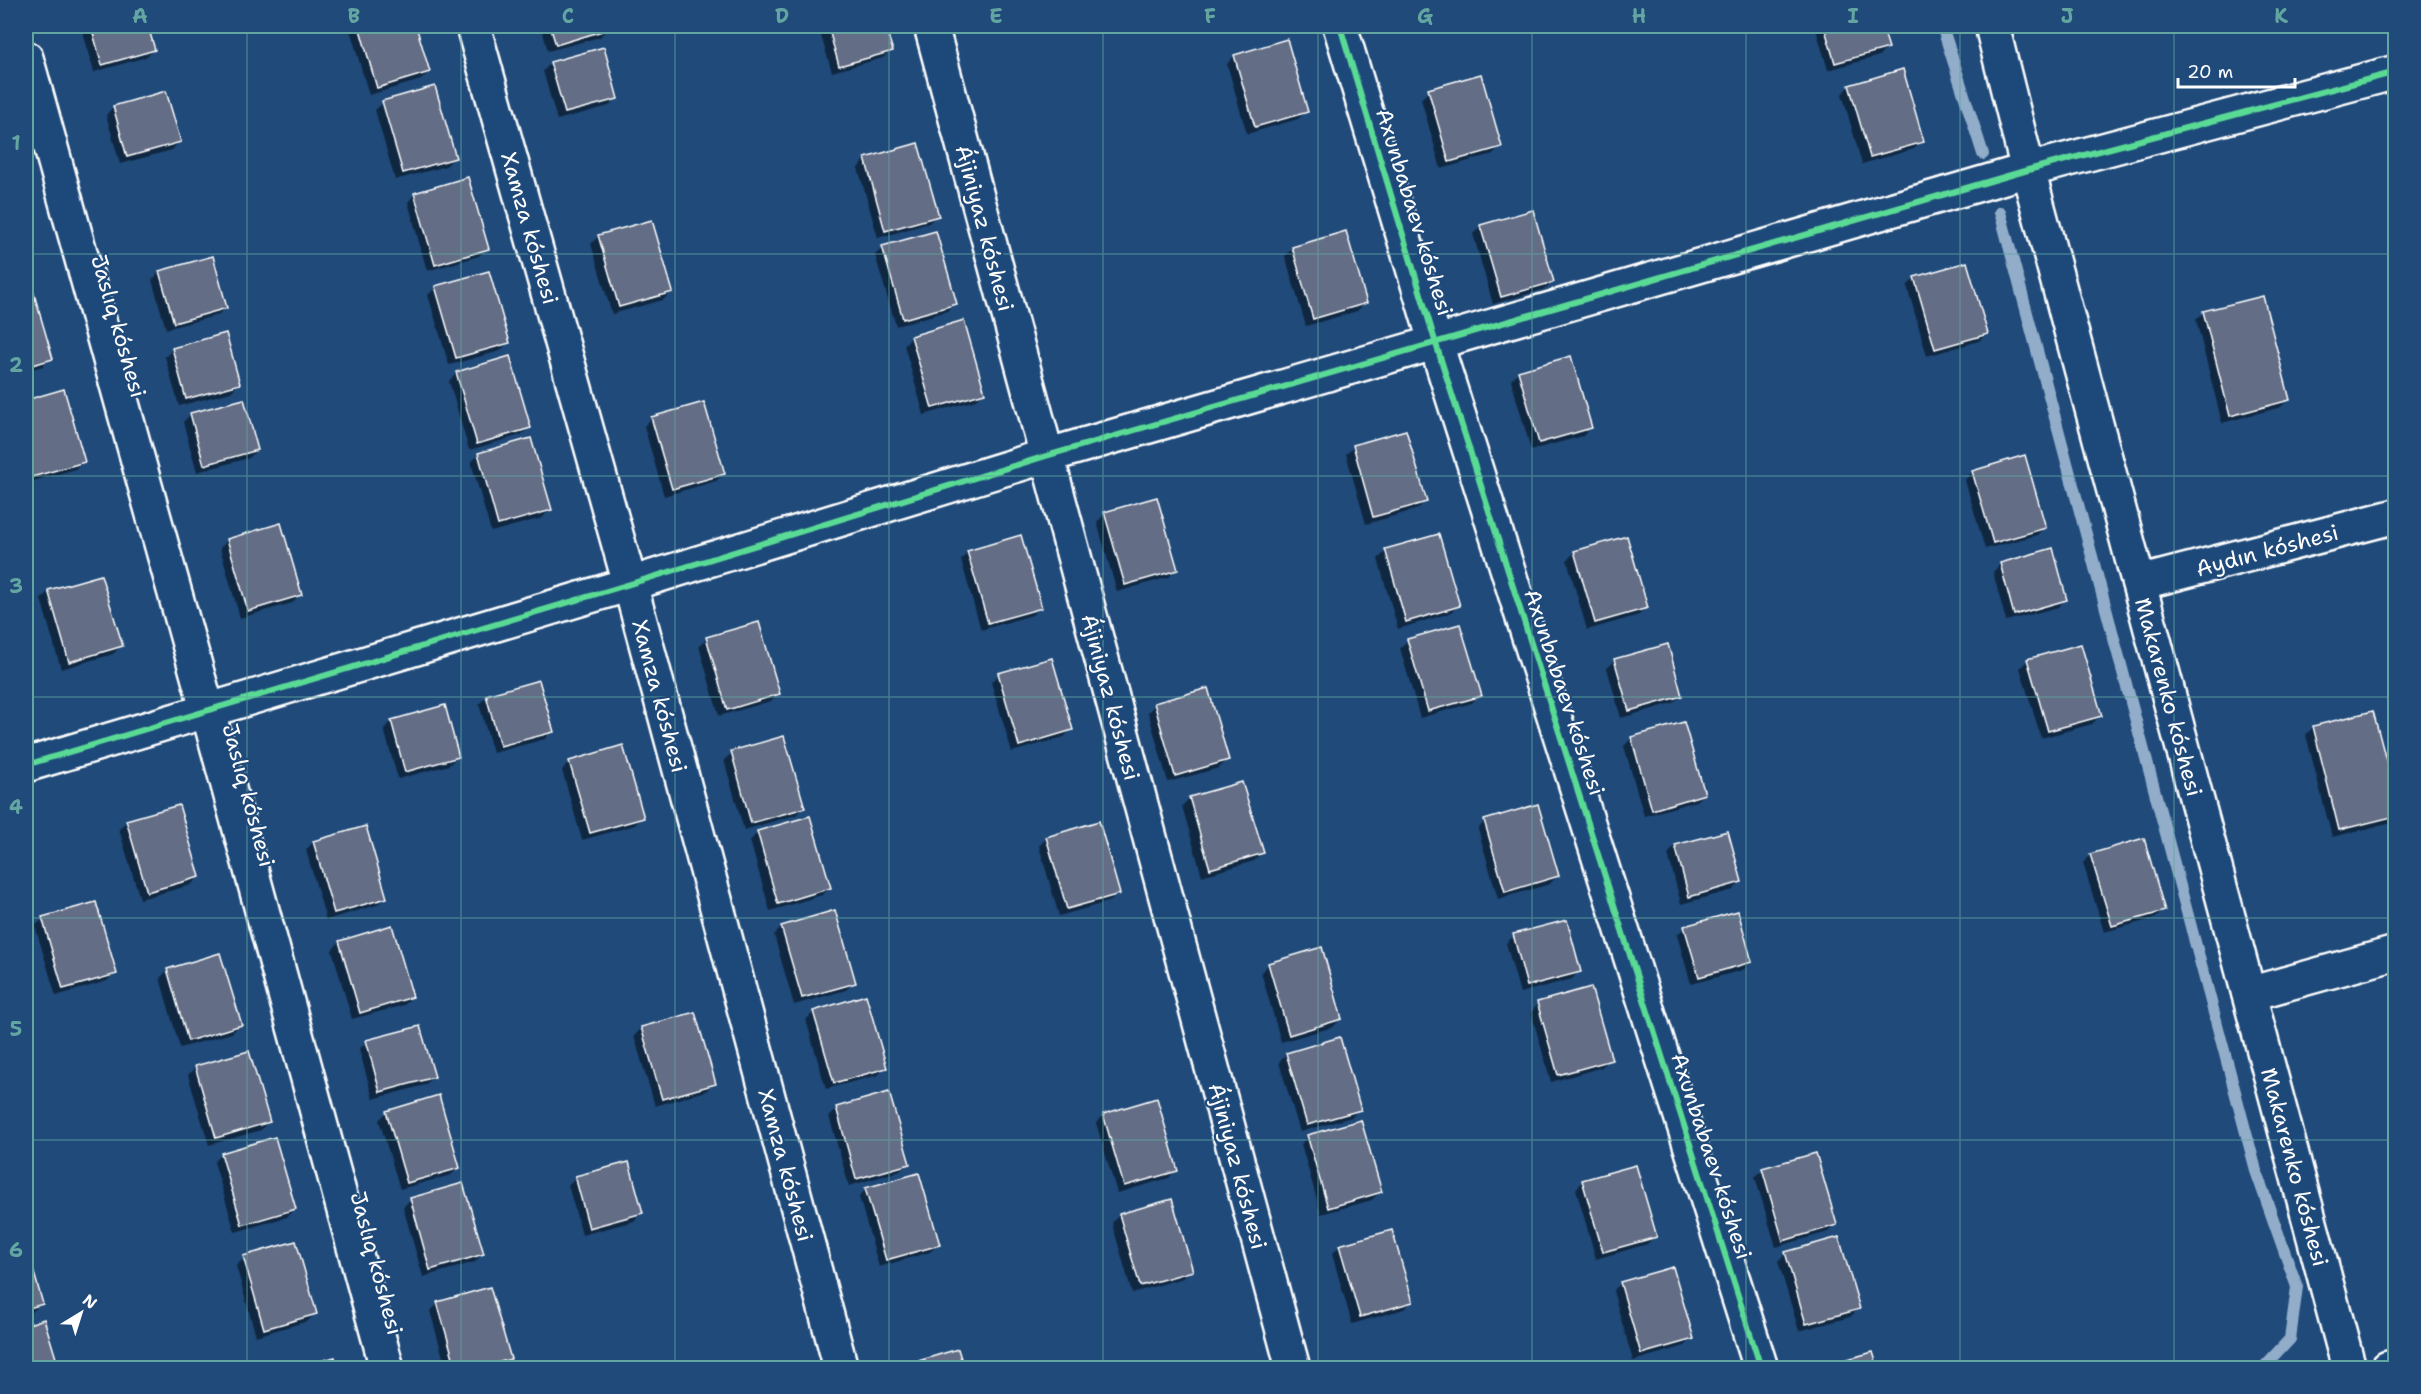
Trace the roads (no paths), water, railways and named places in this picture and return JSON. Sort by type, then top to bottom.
[{"type":"street","name":"Xamza kóshesi","points":[[473,26],[630,584],[841,1368]]},
{"type":"street","name":"Ájiniyaz kóshesi","points":[[931,26],[1293,1368]]},
{"type":"street","name":"Axunbabaev kóshesi","points":[[1340,26],[1436,344],[1761,1368]]},
{"type":"street","name":"Makarenko kóshesi","points":[[1992,26],[2028,170],[2349,1368]]},
{"type":"street","name":"Jaslıq kóshesi","points":[[26,57],[387,1368]]},
{"type":"street","points":[[26,765],[208,712],[1046,456],[2028,170],[2396,72]]},
{"type":"street","name":"Aydın kóshesi","points":[[2139,583],[2396,516]]},
{"type":"street","points":[[2249,994],[2396,953]]},
{"type":"street","points":[[2388,1368],[2396,1366]]},
{"type":"waterway","points":[[1942,26],[1983,154]]},
{"type":"waterway","points":[[2000,212],[2257,1174],[2297,1287],[2290,1339],[2263,1368]]}]
